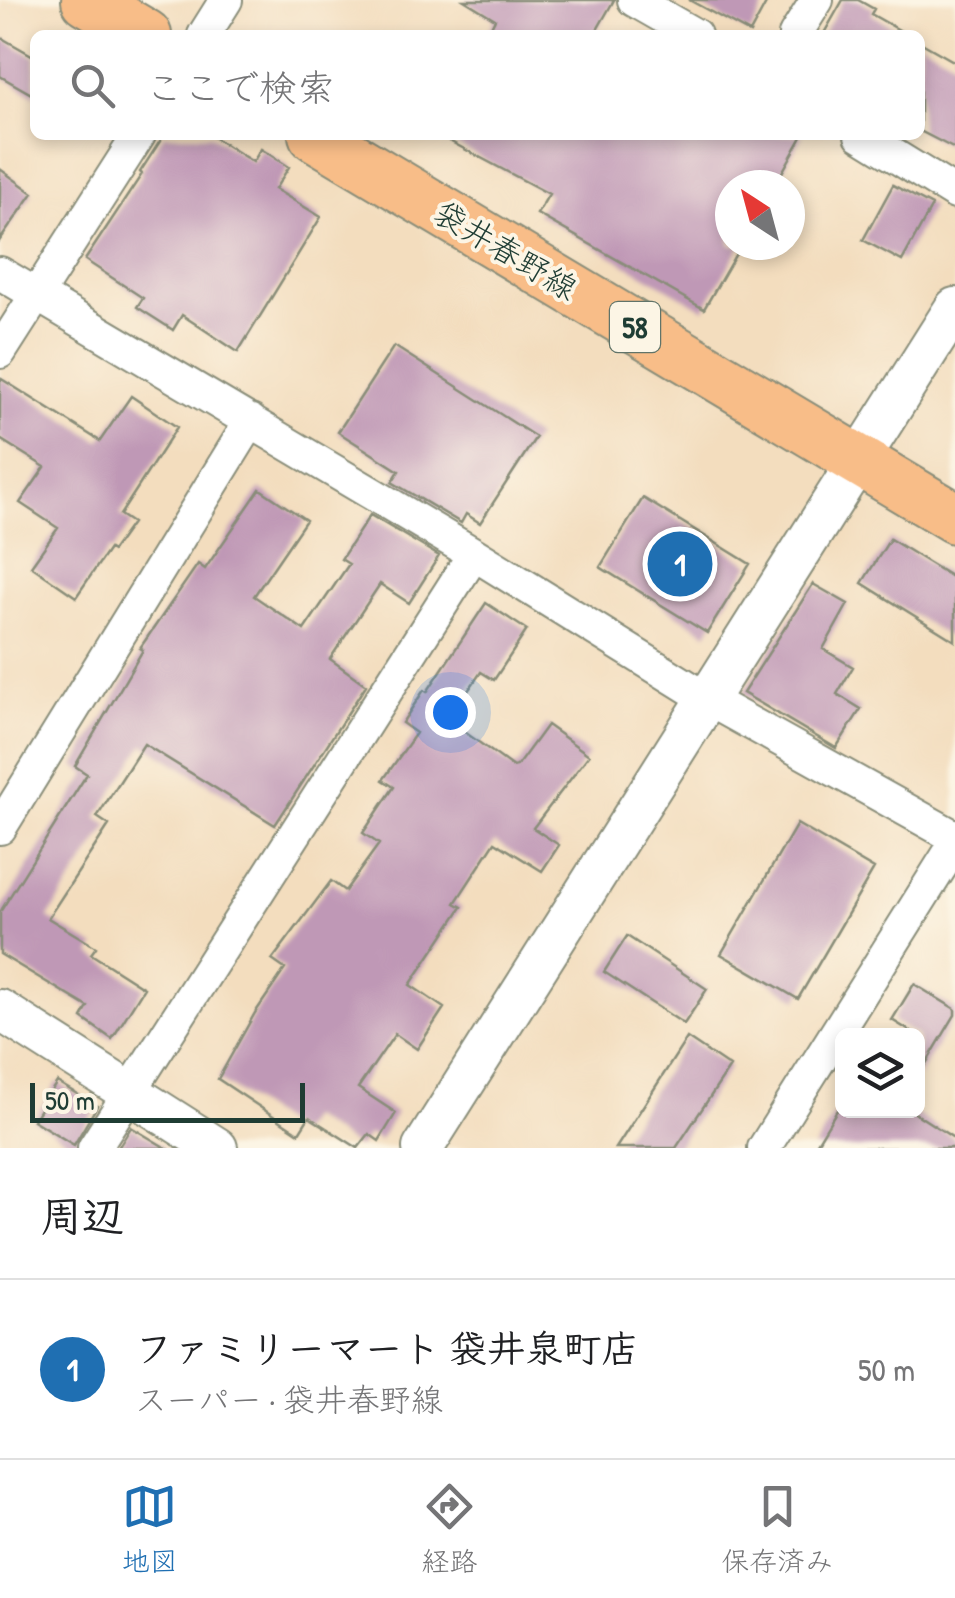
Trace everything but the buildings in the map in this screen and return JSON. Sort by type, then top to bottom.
[{"type":"main road","points":[[87,0],[138,30]]},
{"type":"main road","name":"袋井春野線","points":[[322,140],[955,518]]},
{"type":"street","points":[[207,30],[226,0]]},
{"type":"street","points":[[634,0],[685,30]]},
{"type":"street","points":[[799,30],[818,0]]},
{"type":"street","points":[[0,352],[137,140]]},
{"type":"street","points":[[869,140],[955,193]]},
{"type":"street","points":[[0,273],[474,554],[709,700],[955,840],[764,1148]]},
{"type":"street","points":[[422,1148],[955,308]]},
{"type":"street","points":[[0,828],[251,421]]},
{"type":"street","points":[[94,1148],[474,554]]},
{"type":"street","points":[[0,1010],[218,1148]]},
{"type":"place","name":"ファミリーマート 袋井泉町店","points":[[680,564]]}]
